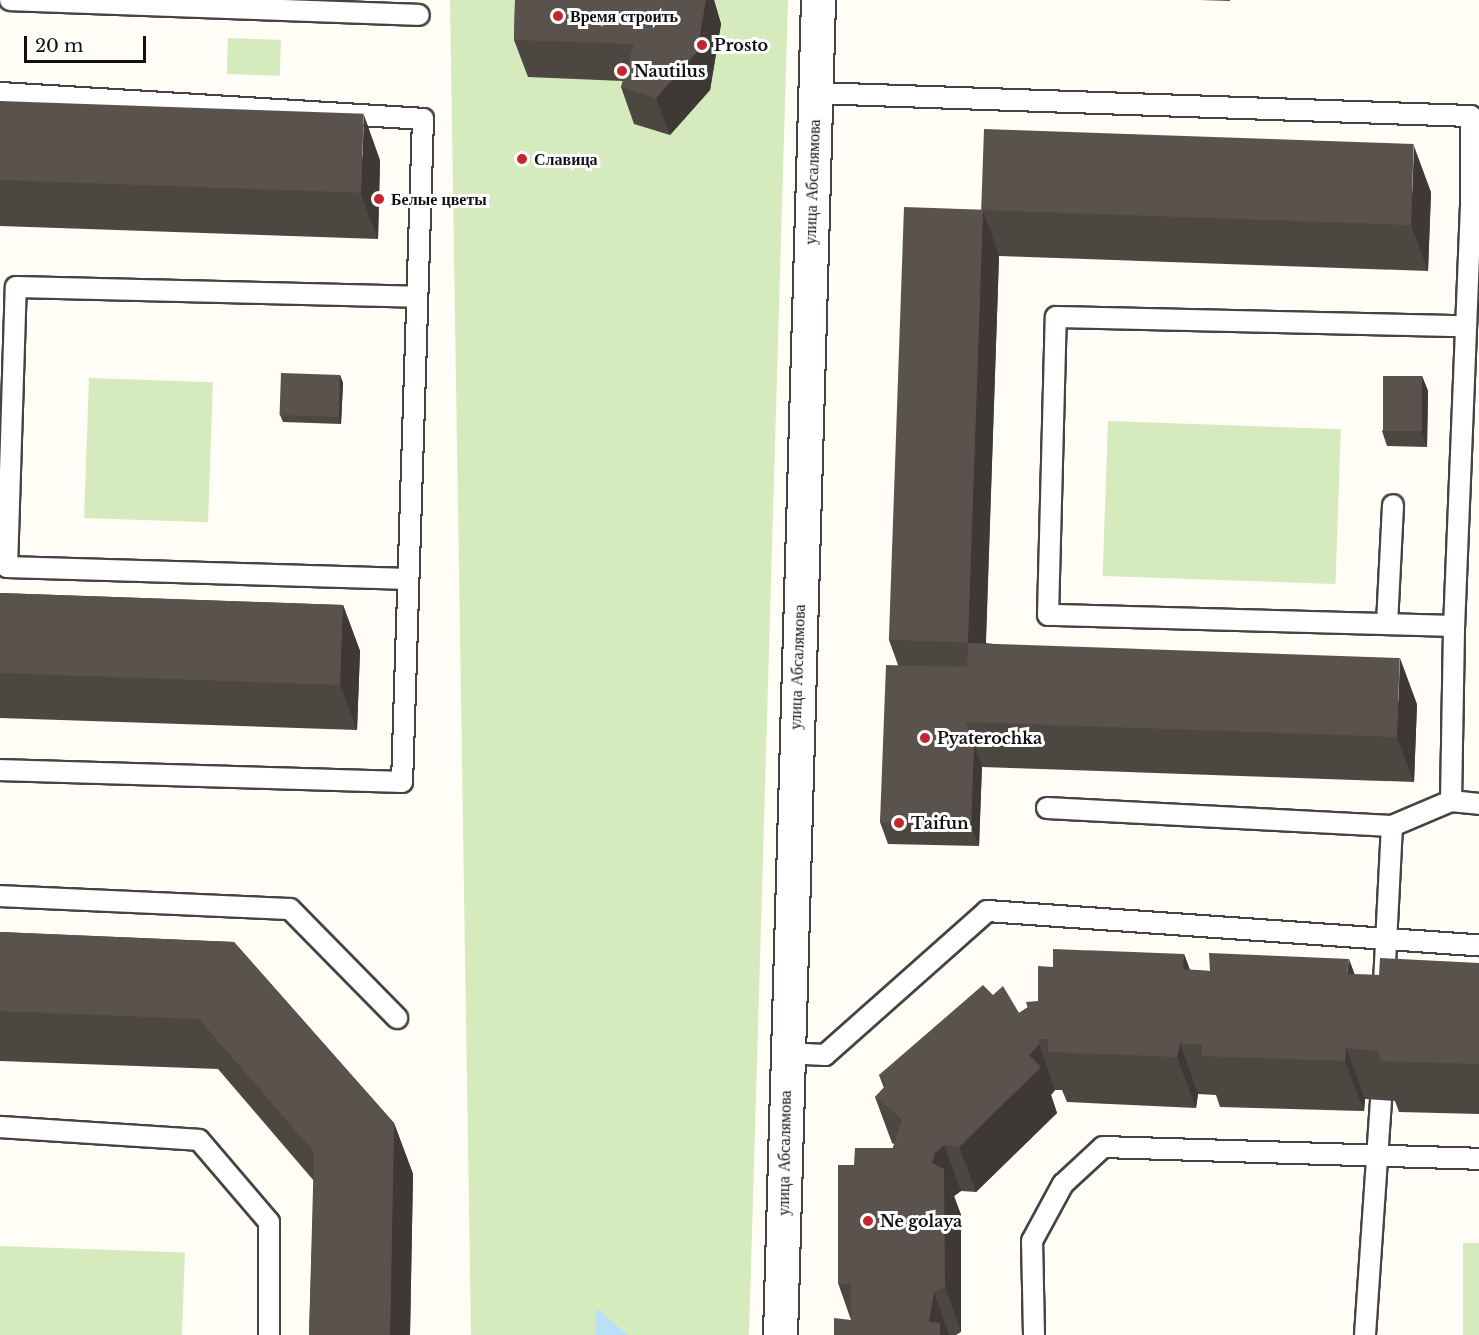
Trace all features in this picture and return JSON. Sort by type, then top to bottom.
[{"type":"street","name":"улица Абсалямова","points":[[780,1335],[786,1053],[818,0]]},
{"type":"lane","points":[[9,0],[419,15]]},
{"type":"lane","points":[[0,93],[423,119],[402,782],[0,770]]},
{"type":"lane","points":[[815,93],[1471,116],[1454,626],[1451,801]]},
{"type":"lane","points":[[408,579],[7,567],[7,555],[16,287],[417,297]]},
{"type":"lane","points":[[1454,626],[1048,615],[1056,317],[1464,326]]},
{"type":"lane","points":[[1387,624],[1393,505]]},
{"type":"lane","points":[[1047,808],[1392,826],[1451,801],[1479,804]]},
{"type":"lane","points":[[1383,1001],[1392,826]]},
{"type":"lane","points":[[0,896],[290,909],[398,1018]]},
{"type":"lane","points":[[786,1053],[825,1055],[987,911],[1386,942],[1479,945]]},
{"type":"lane","points":[[1365,1335],[1381,1100]]},
{"type":"lane","points":[[0,1127],[199,1140],[269,1222],[269,1335]]},
{"type":"lane","points":[[1034,1335],[1032,1241],[1063,1184],[1103,1147],[1479,1159]]},
{"type":"green space","points":[[450,0],[788,0],[749,1335],[471,1335]]},
{"type":"green space","points":[[228,38],[281,40],[280,76],[227,74]]},
{"type":"green space","points":[[89,378],[213,382],[208,522],[84,518]]},
{"type":"green space","points":[[1108,421],[1341,429],[1335,584],[1103,576]]},
{"type":"green space","points":[[1463,1243],[1479,1243],[1479,1335],[1463,1335]]},
{"type":"green space","points":[[0,1246],[185,1252],[182,1335],[0,1335]]},
{"type":"water","points":[[596,1308],[628,1335],[596,1335]]},
{"type":"building","points":[[515,0],[706,0],[697,52],[656,98],[621,87],[634,44],[514,40]]},
{"type":"building","points":[[0,101],[364,114],[361,193],[0,180]]},
{"type":"building","points":[[984,129],[1414,144],[1411,225],[981,210]]},
{"type":"building","points":[[904,207],[983,210],[968,642],[889,640]]},
{"type":"building","points":[[281,373],[340,375],[338,417],[280,415]]},
{"type":"building","points":[[1383,376],[1422,376],[1422,431],[1383,431]]},
{"type":"building","points":[[0,593],[343,605],[340,685],[0,673]]},
{"type":"building","points":[[968,643],[1400,658],[1397,737],[965,722]]},
{"type":"building","points":[[886,665],[967,667],[966,722],[974,744],[971,825],[880,822]]},
{"type":"building","points":[[0,932],[234,942],[394,1123],[390,1335],[309,1335],[314,1152],[199,1019],[0,1011]]},
{"type":"building","points":[[1053,949],[1184,954],[1183,969],[1210,971],[1209,953],[1349,959],[1347,974],[1379,975],[1380,958],[1479,963],[1479,1064],[1380,1061],[1379,1051],[1346,1048],[1345,1061],[1202,1056],[1202,1045],[1180,1043],[1177,1057],[1048,1052],[1048,1039],[1037,1039],[1026,1002],[1038,1001],[1038,966],[1053,967]]},
{"type":"building","points":[[983,985],[993,995],[1003,986],[1019,1013],[1028,1007],[1039,1044],[1029,1055],[1041,1067],[959,1147],[944,1145],[935,1153],[932,1163],[944,1169],[945,1287],[934,1292],[929,1322],[940,1323],[940,1335],[834,1335],[834,1318],[851,1320],[851,1284],[838,1283],[838,1165],[854,1165],[855,1148],[893,1148],[902,1119],[875,1097],[886,1085],[879,1075]]},
{"type":"place","name":"Время строить","points":[[558,16]]},
{"type":"place","name":"Prosto","points":[[702,45]]},
{"type":"place","name":"Nautilus","points":[[622,71]]},
{"type":"place","name":"Славица","points":[[522,159]]},
{"type":"place","name":"Белые цветы","points":[[379,199]]},
{"type":"place","name":"Pyaterochka","points":[[925,738]]},
{"type":"place","name":"Taifun","points":[[899,823]]},
{"type":"place","name":"Ne golaya","points":[[868,1221]]}]
